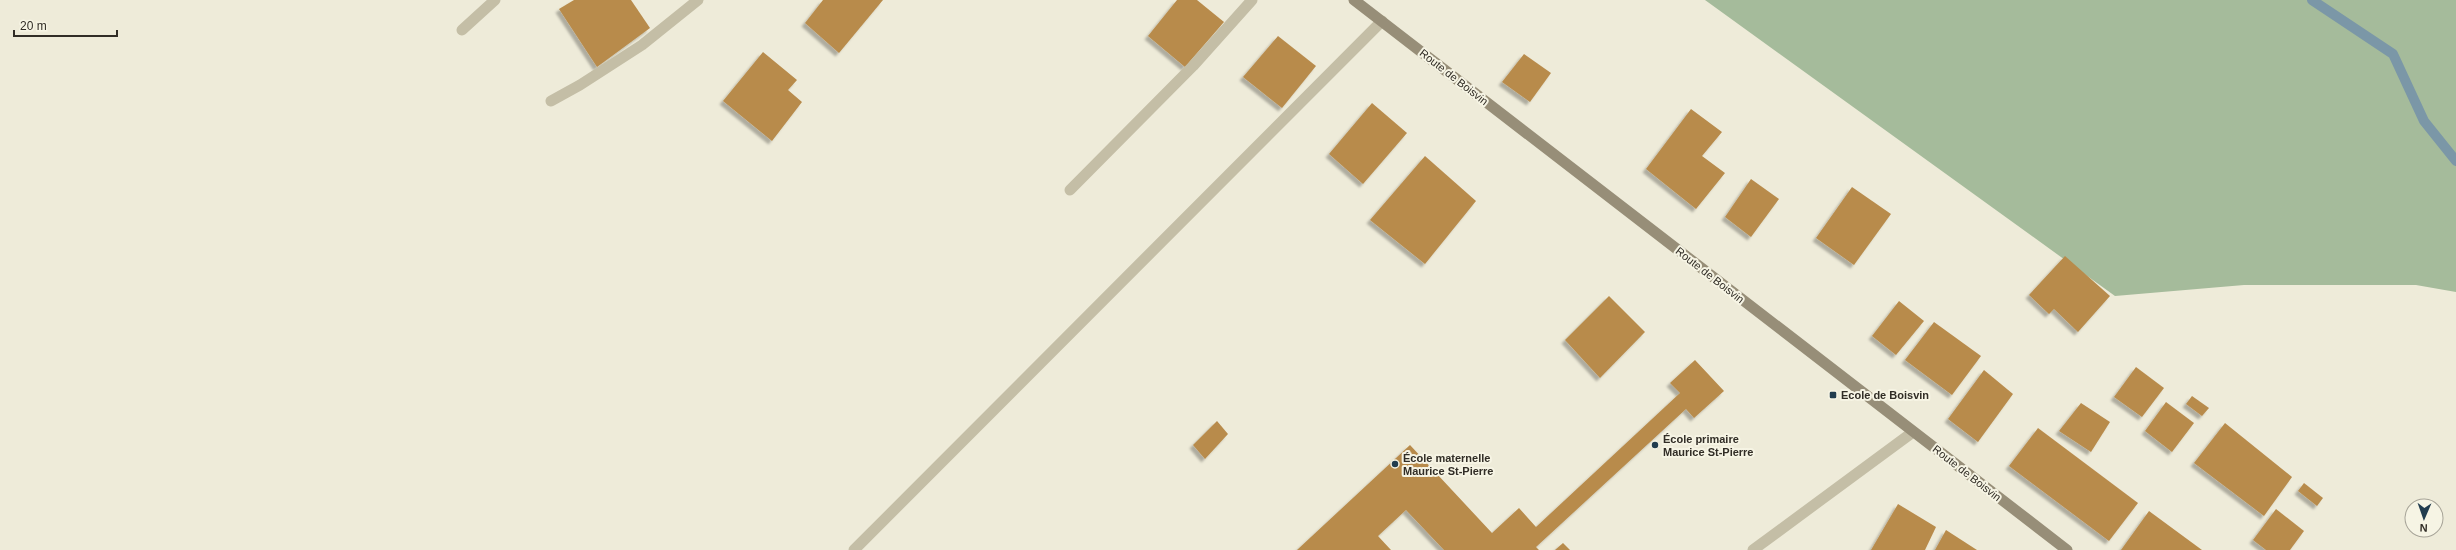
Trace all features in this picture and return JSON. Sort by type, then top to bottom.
[{"type":"main road","name":"Route de Boisvin","points":[[1354,0],[2067,550]]},
{"type":"street","points":[[462,30],[495,0]]},
{"type":"street","points":[[551,101],[580,85],[642,46],[698,0]]},
{"type":"street","points":[[1070,190],[1193,66],[1252,0]]},
{"type":"street","points":[[854,550],[1382,21]]},
{"type":"street","points":[[1753,550],[1913,432]]},
{"type":"green space","points":[[1705,0],[2456,0],[2456,292],[2416,285],[2244,285],[2115,296]]},
{"type":"building","points":[[574,0],[631,0],[650,28],[597,67],[559,9]]},
{"type":"building","points":[[823,0],[883,0],[839,53],[805,23]]},
{"type":"building","points":[[1177,0],[1197,0],[1224,22],[1185,67],[1148,36]]},
{"type":"building","points":[[1278,36],[1316,66],[1282,108],[1243,77]]},
{"type":"building","points":[[763,52],[797,80],[788,90],[802,102],[772,141],[723,101]]},
{"type":"building","points":[[1524,54],[1551,73],[1530,102],[1502,82]]},
{"type":"building","points":[[1372,103],[1407,133],[1363,184],[1329,154]]},
{"type":"building","points":[[1691,109],[1722,132],[1702,156],[1725,173],[1696,209],[1646,169]]},
{"type":"building","points":[[1425,156],[1476,201],[1425,264],[1370,220]]},
{"type":"building","points":[[1751,179],[1779,199],[1751,237],[1725,217]]},
{"type":"building","points":[[1852,187],[1891,214],[1854,265],[1816,238]]},
{"type":"building","points":[[2065,256],[2110,296],[2078,332],[2054,309],[2049,314],[2029,295]]},
{"type":"building","points":[[1609,296],[1645,332],[1600,378],[1565,340]]},
{"type":"building","points":[[1899,301],[1924,321],[1896,355],[1872,336]]},
{"type":"building","points":[[1934,322],[1981,356],[1952,395],[1905,360]]},
{"type":"building","points":[[1695,360],[1724,391],[1694,418],[1686,409],[1536,547],[1539,550],[1444,550],[1406,510],[1378,536],[1391,550],[1297,550],[1410,445],[1492,533],[1519,508],[1536,527],[1680,393],[1670,383]]},
{"type":"building","points":[[2136,367],[2164,388],[2142,417],[2114,397]]},
{"type":"building","points":[[1984,370],[2013,394],[1978,442],[1948,419]]},
{"type":"building","points":[[2192,396],[2209,408],[2202,416],[2186,404]]},
{"type":"building","points":[[2166,402],[2194,423],[2172,452],[2145,431]]},
{"type":"building","points":[[2081,403],[2110,422],[2091,452],[2059,431]]},
{"type":"building","points":[[1217,421],[1228,434],[1205,459],[1193,445]]},
{"type":"building","points":[[2225,423],[2292,477],[2264,516],[2194,463]]},
{"type":"building","points":[[2038,428],[2138,503],[2109,541],[2009,466]]},
{"type":"building","points":[[2304,483],[2323,498],[2317,506],[2298,491]]},
{"type":"building","points":[[1898,504],[1936,527],[1925,550],[1871,550]]},
{"type":"building","points":[[2276,509],[2304,531],[2290,550],[2266,550],[2253,540]]},
{"type":"building","points":[[2149,511],[2202,550],[2121,550]]},
{"type":"building","points":[[1946,530],[1977,550],[1935,550]]},
{"type":"building","points":[[1563,543],[1570,550],[1555,550]]},
{"type":"waterway","points":[[2312,0],[2393,54],[2424,121],[2456,161]]},
{"type":"place","name":"Ecole de Boisvin","points":[[1833,395]]},
{"type":"place","name":"École primaire Maurice St-Pierre","points":[[1655,445]]},
{"type":"place","name":"École maternelle Maurice St-Pierre","points":[[1395,464]]}]
